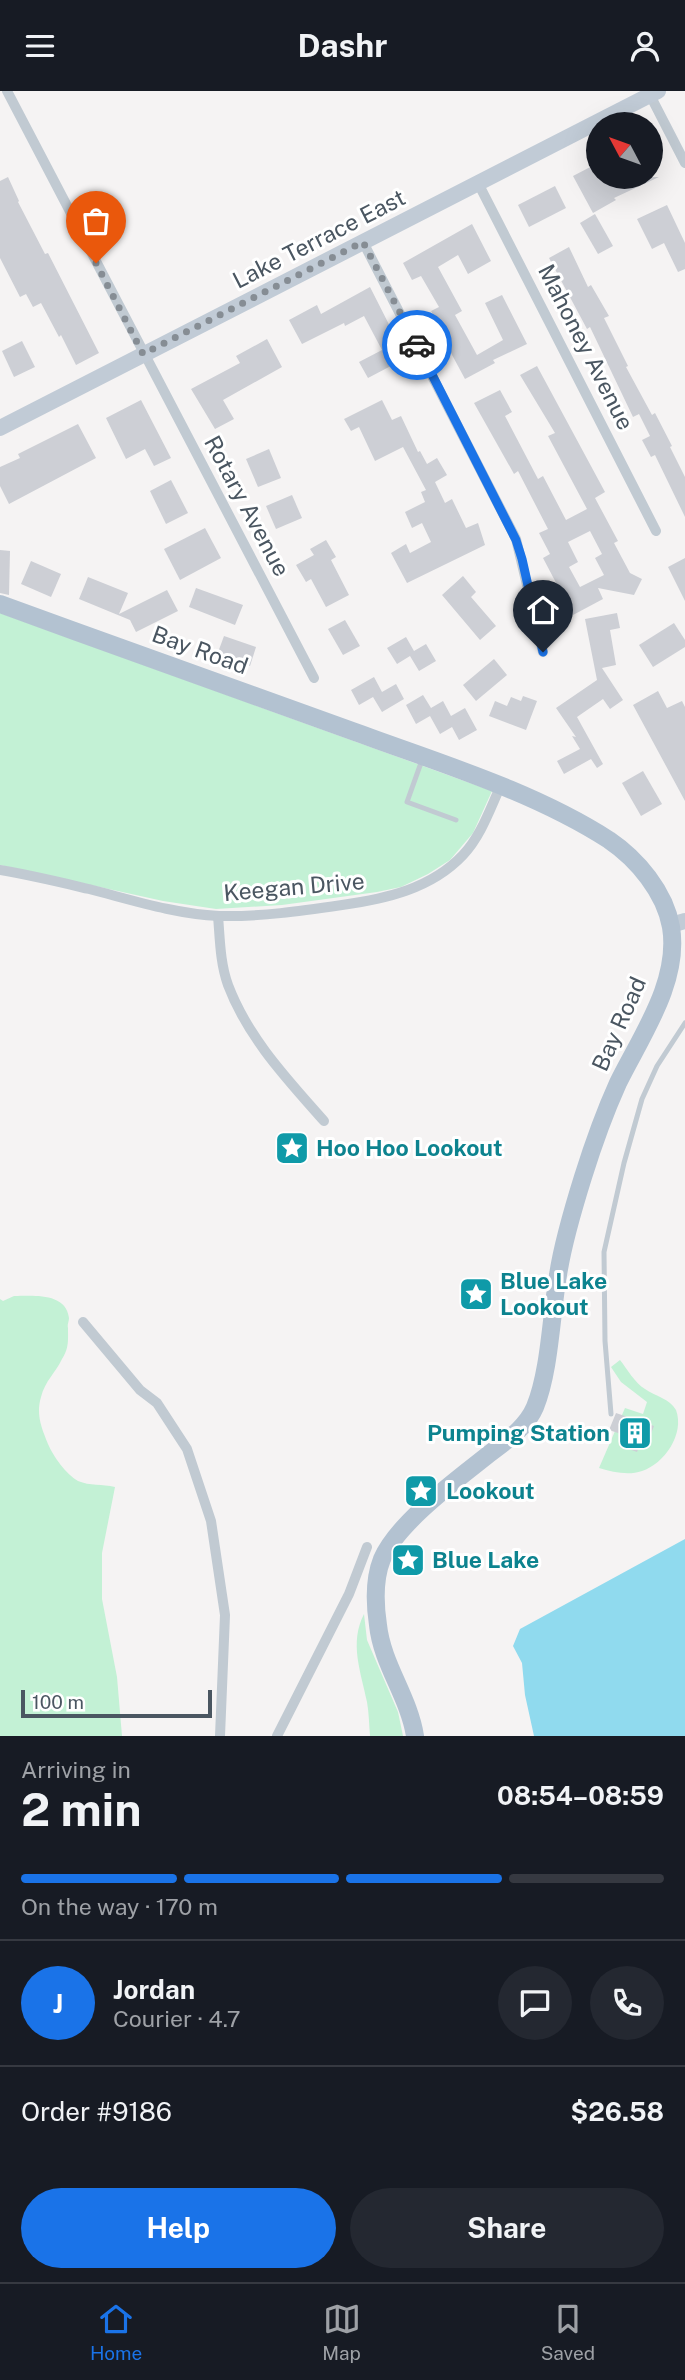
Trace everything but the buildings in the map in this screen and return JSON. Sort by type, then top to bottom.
[{"type":"main road","name":"Bay Road","points":[[0,604],[501,785],[584,826],[637,862],[678,923],[667,976],[642,1039],[605,1114],[570,1221],[558,1270],[542,1381],[535,1408],[522,1428],[430,1501],[404,1528],[383,1557],[376,1602],[378,1630],[415,1736]]},
{"type":"street","name":"Rotary Avenue","points":[[7,91],[314,678]]},
{"type":"street","name":"Lake Terrace East","points":[[0,428],[644,95]]},
{"type":"street","points":[[644,95],[685,163]]},
{"type":"street","name":"Mahoney Avenue","points":[[478,183],[656,531]]},
{"type":"street","points":[[363,242],[516,540],[543,652]]},
{"type":"street","name":"Keegan Drive","points":[[0,870],[161,908],[218,916],[282,913],[377,900],[405,892],[449,868],[477,836],[501,785]]},
{"type":"street","points":[[218,916],[221,956],[228,984],[244,1018],[271,1062],[324,1121]]},
{"type":"street","points":[[83,1322],[139,1390],[157,1403],[187,1449],[211,1521],[225,1615],[220,1736]]},
{"type":"street","points":[[277,1736],[349,1594],[367,1547]]},
{"type":"lane","points":[[423,757],[407,802],[456,820]]},
{"type":"lane","points":[[611,1415],[604,1296],[606,1239],[642,1099],[657,1066],[685,1023]]},
{"type":"green space","points":[[0,613],[492,791],[473,833],[450,860],[401,887],[377,892],[282,905],[216,909],[163,901],[0,865]]},
{"type":"green space","points":[[14,1296],[47,1297],[62,1304],[67,1310],[67,1348],[43,1391],[39,1409],[41,1426],[53,1454],[73,1478],[87,1484],[115,1487],[102,1553],[102,1599],[117,1677],[122,1736],[0,1736],[0,1299],[3,1301]]},
{"type":"green space","points":[[620,1360],[641,1386],[673,1406],[678,1419],[675,1438],[665,1455],[650,1467],[631,1473],[599,1468],[625,1408],[643,1414],[647,1402],[621,1382],[611,1367]]},
{"type":"green space","points":[[364,1614],[367,1640],[398,1712],[403,1736],[370,1736],[368,1706],[357,1647],[357,1636]]},
{"type":"water","name":"Blue Lake","points":[[685,1539],[685,1736],[534,1736],[525,1695],[522,1663],[513,1646],[520,1629]]},
{"type":"way so far","points":[[96,263],[143,354],[363,242],[417,345]]},
{"type":"place","name":"Hoo Hoo Lookout","points":[[292,1148]]},
{"type":"place","name":"Blue Lake Lookout","points":[[476,1294]]},
{"type":"place","name":"Pumping Station","points":[[635,1433]]},
{"type":"place","name":"Lookout","points":[[421,1491]]},
{"type":"place","name":"Blue Lake","points":[[408,1560]]},
{"type":"route","points":[[417,345],[516,540],[543,652]]}]
